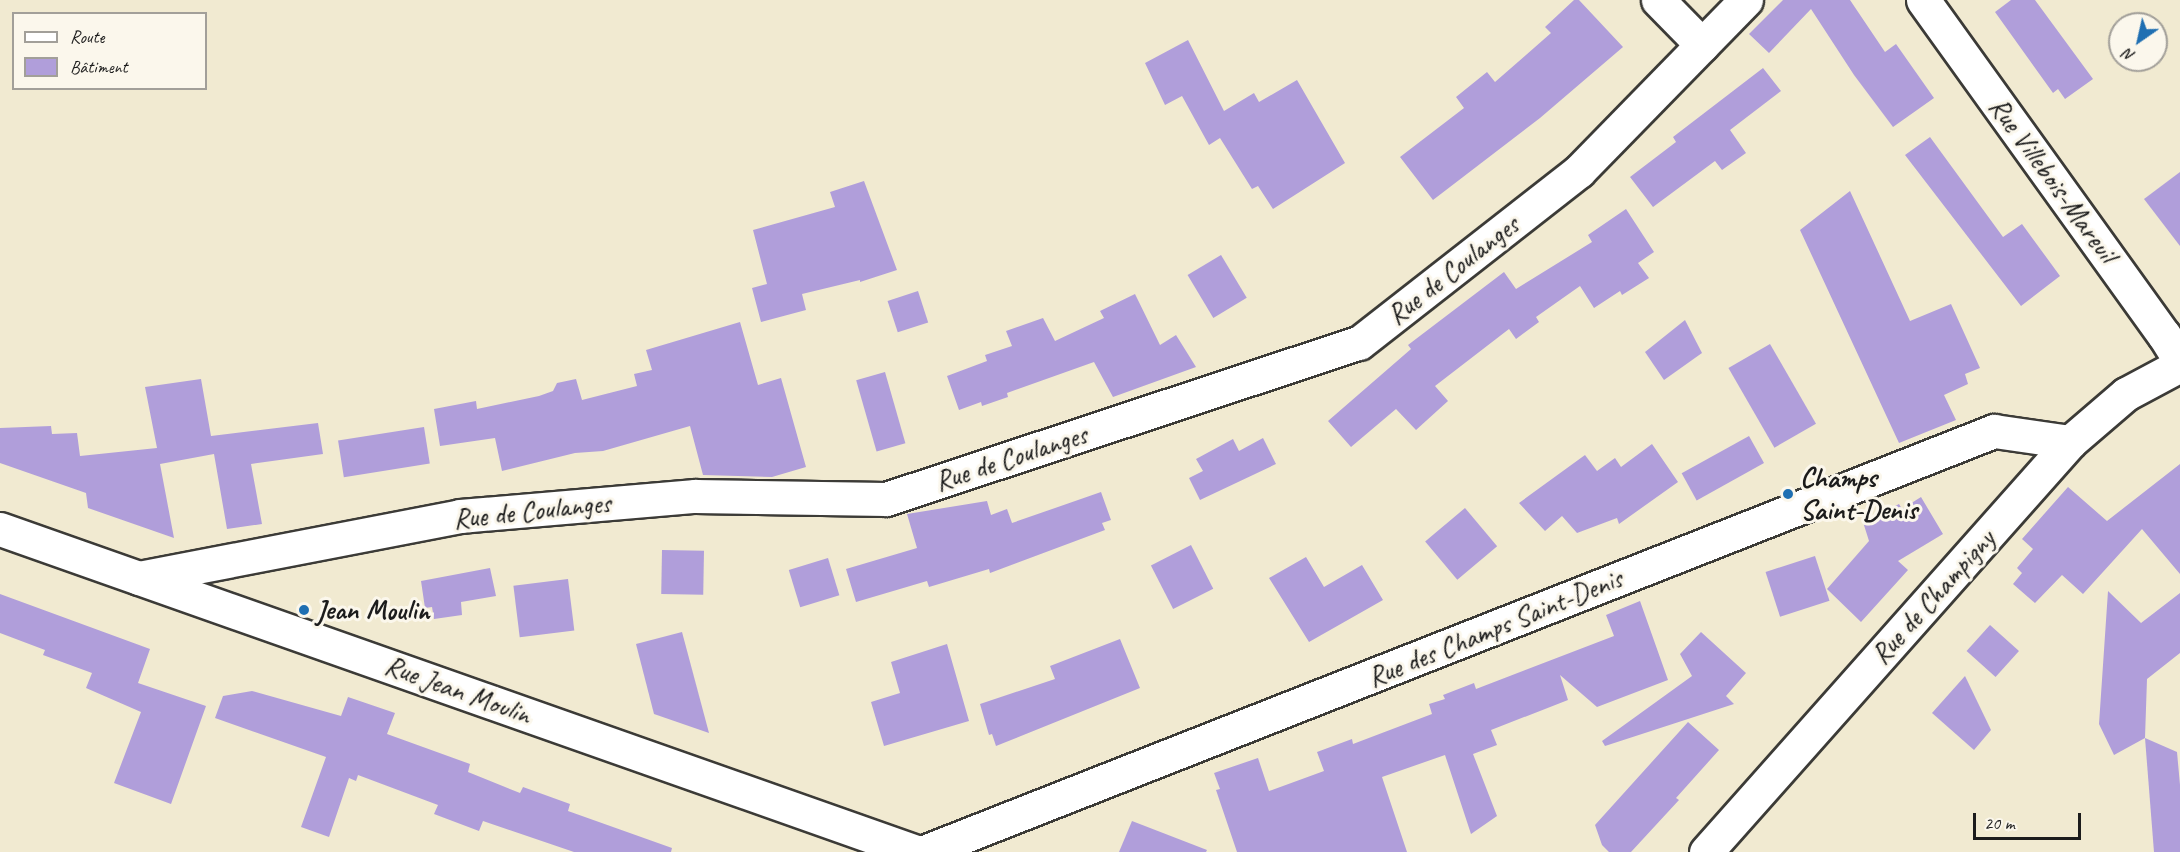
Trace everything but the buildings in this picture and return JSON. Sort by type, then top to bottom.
[{"type":"street","points":[[1658,0],[1702,45]]},
{"type":"street","name":"Rue de Coulanges","points":[[139,578],[460,516],[695,496],[886,499],[1359,343],[1579,171],[1746,0]]},
{"type":"street","name":"Rue Villebois-Mareuil","points":[[1923,0],[2164,335],[2180,363]]},
{"type":"street","name":"Rue de Champigny","points":[[1706,852],[2070,442],[2126,394],[2180,363]]},
{"type":"street","name":"Rue des Champs Saint-Denis","points":[[924,852],[1994,431],[2070,442]]},
{"type":"street","name":"Rue Jean Moulin","points":[[0,529],[916,852]]},
{"type":"place","name":"Champs Saint-Denis","points":[[1788,494]]},
{"type":"place","name":"Jean Moulin","points":[[304,610]]}]
